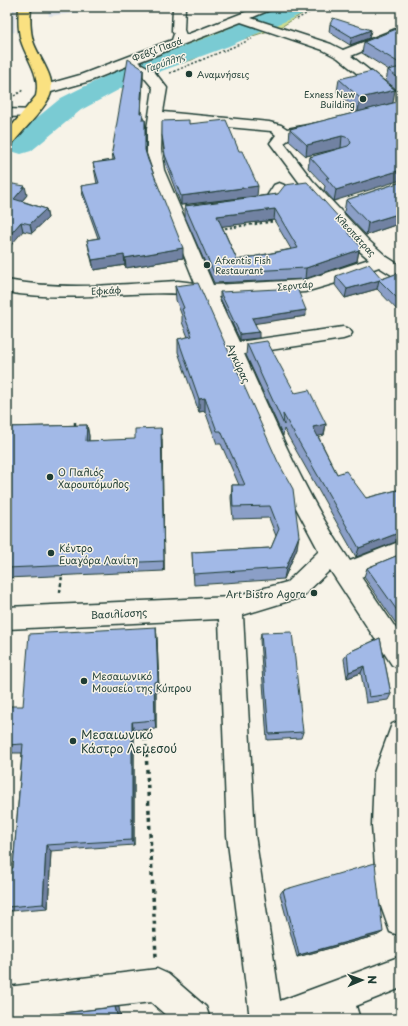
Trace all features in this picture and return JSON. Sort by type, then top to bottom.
[{"type":"main road","points":[[7,141],[43,97],[46,90],[43,77],[33,56],[26,35],[24,27],[25,7]]},
{"type":"street","points":[[178,41],[180,33],[178,31],[179,7]]},
{"type":"street","name":"Φεβζί Πασά","points":[[46,90],[131,63],[178,41],[246,19],[268,7]]},
{"type":"street","points":[[246,19],[327,47],[342,54],[401,102]]},
{"type":"street","points":[[342,54],[401,30]]},
{"type":"street","points":[[131,63],[152,77]]},
{"type":"street","name":"Αγκύρας","points":[[152,77],[160,88],[158,116],[153,142],[153,157],[181,211],[183,234],[206,290],[289,474],[338,563],[401,657]]},
{"type":"street","points":[[386,111],[401,107]]},
{"type":"street","points":[[7,113],[29,113]]},
{"type":"street","points":[[158,116],[269,126],[276,128],[285,135],[331,124]]},
{"type":"street","name":"Κλεοπάτρας","points":[[285,135],[280,138],[277,143],[300,164],[338,206],[362,244],[381,261],[401,273]]},
{"type":"street","points":[[234,205],[272,200],[279,188]]},
{"type":"street","name":"Σερντάρ","points":[[206,290],[218,291],[305,286],[381,261]]},
{"type":"street","name":"Εφκάφ","points":[[7,286],[52,292],[178,287],[206,290]]},
{"type":"street","points":[[233,349],[343,332]]},
{"type":"street","points":[[338,563],[401,550]]},
{"type":"street","name":"Βασιλίσσης","points":[[7,618],[231,608],[294,590],[338,563]]},
{"type":"street","points":[[231,608],[241,835],[266,1019]]},
{"type":"street","points":[[401,733],[388,773],[386,825],[392,895],[401,921]]},
{"type":"street","points":[[275,1019],[341,1008],[401,972]]},
{"type":"street","points":[[7,1003],[157,985],[194,1019]]},
{"type":"path","points":[[152,77],[275,30]]},
{"type":"path","points":[[13,96],[24,90]]},
{"type":"path","points":[[183,234],[280,221]]},
{"type":"path","points":[[223,228],[225,234]]},
{"type":"path","points":[[75,422],[75,430]]},
{"type":"path","points":[[145,729],[157,985]]},
{"type":"shaded area","points":[[7,7],[16,7],[15,32],[7,34]]},
{"type":"shaded area","points":[[47,7],[128,7],[49,16]]},
{"type":"green space","points":[[273,7],[313,7],[281,27],[215,48],[192,60],[156,70],[147,60],[149,56]]},
{"type":"building","points":[[333,18],[371,30],[352,37],[330,24]]},
{"type":"building","points":[[399,28],[401,30],[401,64],[364,42]]},
{"type":"building","points":[[128,59],[143,69],[140,113],[143,113],[142,120],[145,120],[145,150],[183,248],[125,258],[124,255],[92,260],[87,240],[100,238],[81,186],[99,183],[93,163],[115,160],[112,151]]},
{"type":"building","points":[[401,67],[401,80],[388,70]]},
{"type":"building","points":[[372,71],[395,90],[360,98],[339,79]]},
{"type":"building","points":[[401,101],[401,170],[336,190],[326,178],[329,178],[310,157],[348,146],[351,143],[349,138],[342,136],[307,145],[290,129]]},
{"type":"building","points":[[189,120],[189,124],[226,120],[239,151],[242,151],[258,186],[181,196],[165,155],[162,135],[162,121]]},
{"type":"building","points":[[307,182],[350,230],[347,231],[360,246],[359,250],[306,268],[214,273],[185,206],[278,194],[285,185]],"holes":[[[275,209],[298,248],[237,260],[217,216]]]},
{"type":"building","points":[[401,182],[401,213],[368,223],[346,200]]},
{"type":"building","points":[[7,183],[25,186],[14,199],[46,209],[30,224],[21,222],[7,238]]},
{"type":"building","points":[[369,264],[382,279],[401,272],[401,302],[379,280],[347,289],[336,276]]},
{"type":"building","points":[[198,283],[278,462],[293,489],[299,536],[286,568],[193,574],[192,552],[271,548],[279,529],[270,506],[233,507],[232,485],[245,485],[221,431],[217,431],[205,398],[199,399],[178,339],[192,336],[182,309],[184,308],[175,286]]},
{"type":"building","points":[[297,288],[306,310],[252,318],[259,332],[240,334],[220,292]]},
{"type":"building","points":[[267,341],[295,393],[309,390],[326,424],[313,427],[337,474],[346,471],[366,498],[401,489],[401,532],[359,548],[283,414],[284,425],[247,344]]},
{"type":"building","points":[[87,425],[86,441],[135,439],[135,429],[161,428],[164,561],[7,568],[7,427]]},
{"type":"building","points":[[401,554],[401,616],[367,568]]},
{"type":"building","name":"Μεσαιωνικό Κάστρο Λεμεσού","points":[[156,627],[158,681],[154,682],[155,720],[132,722],[132,840],[46,845],[43,904],[7,907],[8,868],[13,868],[23,744],[7,745],[7,733],[10,706],[23,706],[29,634]]},
{"type":"building","points":[[292,632],[303,732],[269,734],[261,633]]},
{"type":"building","points":[[380,638],[391,694],[369,697],[364,666],[349,672],[347,653]]},
{"type":"building","points":[[375,863],[383,932],[299,955],[283,890]]},
{"type":"building","points":[[115,1007],[118,1019],[13,1019],[21,1018]]},
{"type":"waterway","name":"Γαρύλλης","points":[[21,145],[71,104],[128,75],[220,41],[298,7]]},
{"type":"place","name":"Αναμνήσεις","points":[[189,74]]},
{"type":"place","name":"Exness New Building","points":[[363,99]]},
{"type":"place","name":"Afxentis Fish Restaurant","points":[[207,265]]},
{"type":"place","name":"Ο Παλιός Χαρουπόμυλος","points":[[50,477]]},
{"type":"place","name":"Κέντρο Ευαγόρα Λανίτη","points":[[51,553]]},
{"type":"place","name":"Art Bistro Agora","points":[[314,593]]},
{"type":"place","name":"Μεσαιωνικό Μουσείο της Κύπρου","points":[[84,681]]},
{"type":"place","name":"Μεσαιωνικό Κάστρο Λεμεσού","points":[[73,741]]}]
